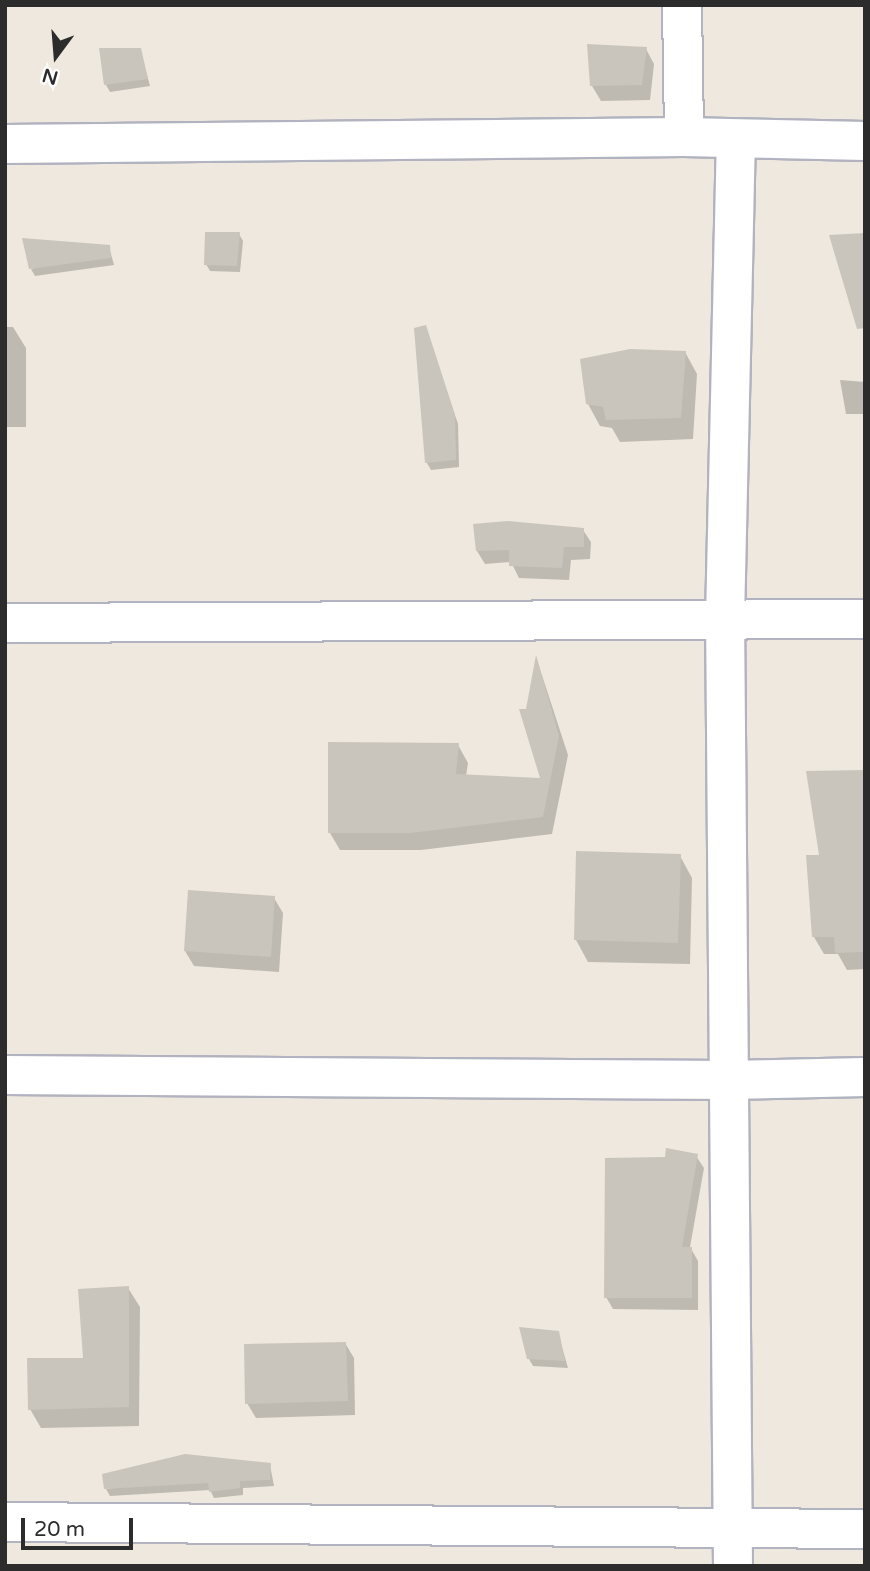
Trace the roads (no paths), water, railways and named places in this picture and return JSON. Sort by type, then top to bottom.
[{"type":"street","points":[[682,5],[684,138]]},
{"type":"street","points":[[5,144],[684,138],[865,141]]},
{"type":"street","points":[[733,1547],[725,620],[736,139]]},
{"type":"street","points":[[5,623],[865,619]]},
{"type":"street","points":[[5,1075],[730,1080],[865,1077]]},
{"type":"street","points":[[5,1522],[733,1547],[865,1528]]}]
